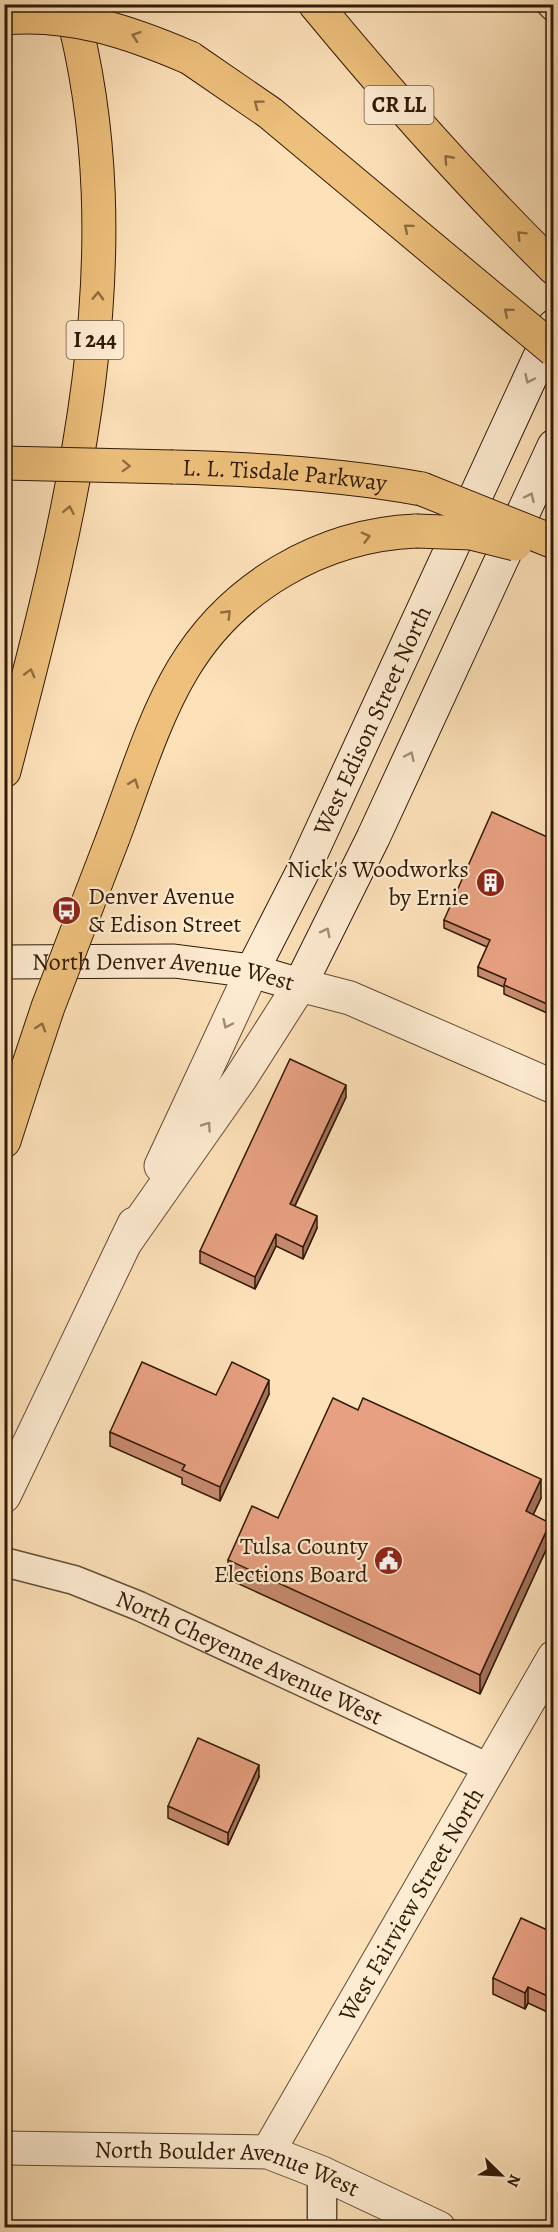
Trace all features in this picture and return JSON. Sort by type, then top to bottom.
[{"type":"highway","name":"I 244","points":[[4,771],[57,567],[91,383],[97,314],[100,240],[92,110],[81,44],[70,4]]},
{"type":"highway","name":"CR LL","points":[[315,4],[387,92],[488,202],[554,268]]},
{"type":"highway","points":[[4,18],[53,16],[105,26],[142,37],[190,58],[231,83],[277,118],[554,350]]},
{"type":"highway","name":"L. L. Tisdale Parkway","points":[[4,463],[237,468],[355,477],[422,489],[554,542]]},
{"type":"highway","points":[[4,1140],[48,1007],[166,703],[207,634],[245,596],[280,571],[317,552],[385,532],[471,533],[554,553]]},
{"type":"street","name":"West Edison Street North","points":[[4,1496],[252,971],[302,873],[554,326]]},
{"type":"street","name":"West Edison Street North","points":[[125,1243],[240,1079],[300,984],[373,838],[554,446]]},
{"type":"street","name":"North Denver Avenue West","points":[[4,962],[174,961],[252,971],[350,998],[554,1087]]},
{"type":"street","name":"North Cheyenne Avenue West","points":[[4,1562],[74,1580],[139,1606],[489,1768]]},
{"type":"street","name":"West Fairview Street North","points":[[268,2152],[554,1657]]},
{"type":"street","name":"North Boulder Avenue West","points":[[4,2148],[268,2152],[322,2173],[439,2228]]},
{"type":"street","points":[[322,2173],[322,2228]]},
{"type":"building","points":[[492,812],[554,840],[554,1007],[504,985],[506,979],[478,967],[490,940],[444,920]]},
{"type":"building","points":[[290,1059],[346,1085],[290,1204],[317,1216],[303,1247],[276,1234],[255,1277],[200,1251]]},
{"type":"building","points":[[142,1362],[216,1395],[232,1362],[269,1380],[220,1487],[182,1470],[185,1465],[110,1432]]},
{"type":"building","name":"Tulsa County Elections Board","points":[[333,1398],[358,1410],[363,1398],[541,1479],[526,1511],[550,1523],[480,1675],[228,1560],[252,1506],[278,1518]]},
{"type":"building","points":[[198,1738],[259,1765],[228,1833],[168,1806]]},
{"type":"building","points":[[521,1918],[554,1933],[554,1999],[528,1987],[525,1993],[493,1978]]},
{"type":"place","name":"Nick's Woodworks by Ernie","points":[[490,883]]},
{"type":"place","name":"Denver Avenue & Edison Street","points":[[67,910]]},
{"type":"place","name":"Tulsa County Elections Board","points":[[389,1560]]}]
